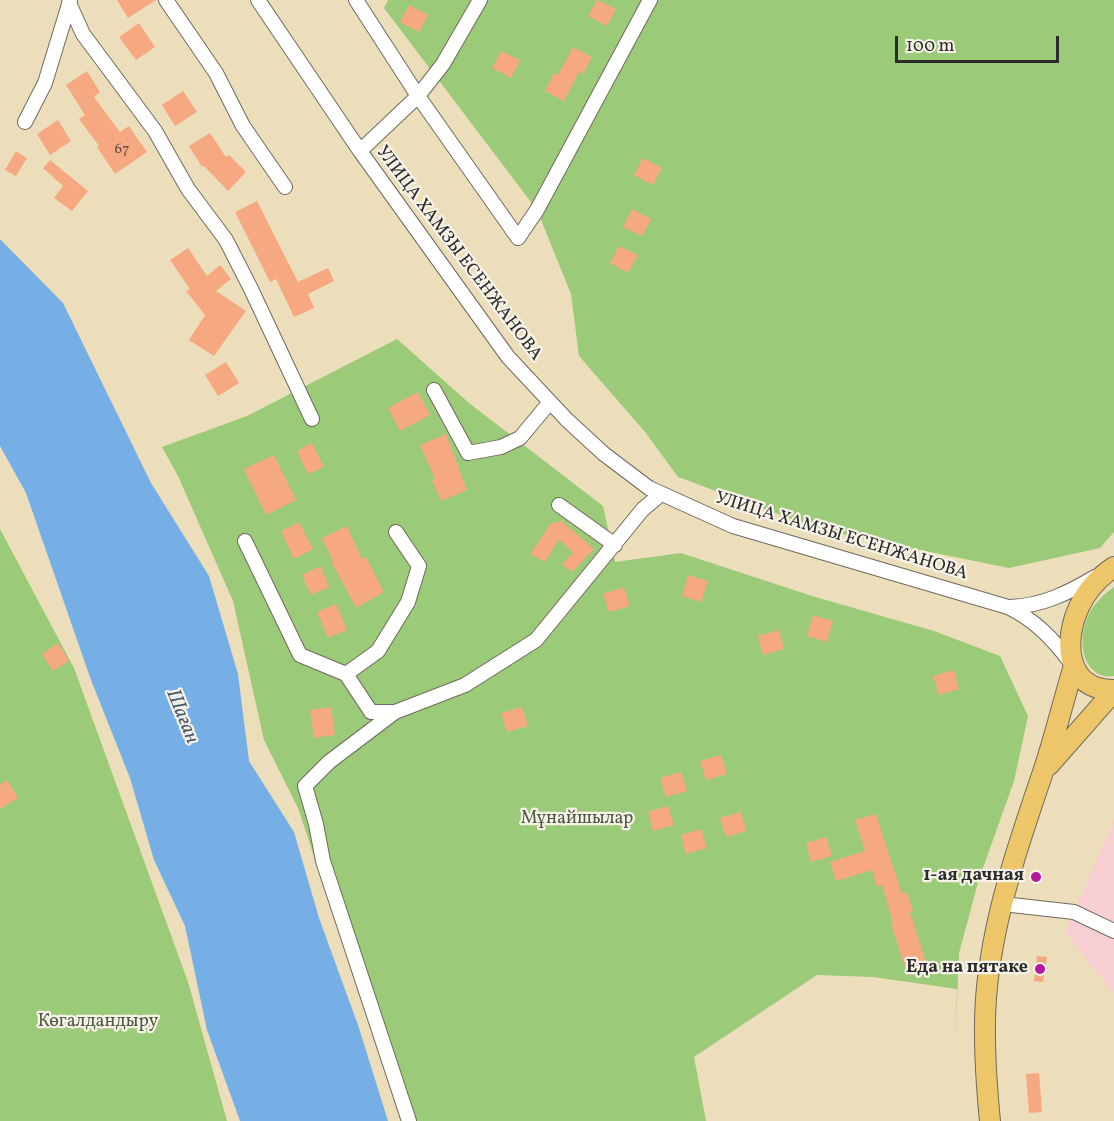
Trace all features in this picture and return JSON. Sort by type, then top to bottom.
[{"type":"highway","points":[[1114,567],[1099,578],[1080,605],[1069,639],[1074,666],[1082,679],[1090,685],[1105,690],[1114,690]]},
{"type":"highway","points":[[990,1121],[986,1078],[986,996],[993,948],[1013,858],[1043,772],[1074,666]]},
{"type":"highway","points":[[1043,772],[1114,690]]},
{"type":"street","points":[[166,0],[216,73],[243,126],[285,187]]},
{"type":"street","name":"УЛИЦА ХАМЗЫ ЕСЕНЖАНОВА","points":[[258,0],[360,152],[508,357],[550,402],[604,454],[648,488],[733,526],[1008,607]]},
{"type":"street","points":[[356,0],[369,6],[418,96],[518,238],[537,210],[650,0]]},
{"type":"street","points":[[360,152],[418,96],[443,64],[480,0]]},
{"type":"street","points":[[26,122],[45,83],[70,2]]},
{"type":"street","points":[[70,2],[83,34],[154,130],[188,189],[226,240],[312,419]]},
{"type":"street","points":[[434,390],[468,453],[501,447],[520,438],[550,402]]},
{"type":"street","points":[[409,1121],[323,861],[316,824],[305,786],[330,762],[395,712],[465,685],[536,640],[644,509],[661,494]]},
{"type":"street","points":[[559,505],[615,544]]},
{"type":"street","points":[[346,674],[378,651],[408,602],[419,566],[396,532]]},
{"type":"street","points":[[245,541],[300,655],[346,674],[371,712],[395,712]]},
{"type":"street","points":[[1008,607],[1037,604],[1056,598],[1114,567]]},
{"type":"street","points":[[1008,607],[1032,620],[1074,666]]},
{"type":"street","points":[[1003,904],[1074,912],[1114,931]]},
{"type":"shaded area","points":[[1114,820],[1114,994],[1065,932]]},
{"type":"green space","points":[[388,0],[1114,0],[1114,532],[1100,548],[1009,568],[822,530],[678,477],[645,432],[579,356],[571,294],[537,210],[384,8]]},
{"type":"green space","name":"Мұнайшылар","points":[[397,339],[469,403],[603,506],[615,562],[681,553],[812,596],[934,631],[1000,656],[1028,716],[1014,781],[979,879],[959,953],[955,1048],[957,989],[873,977],[817,975],[694,1057],[706,1121],[401,1121],[298,808],[264,740],[233,601],[178,476],[162,447],[247,416]]},
{"type":"green space","name":"Көгалдандыру","points":[[0,529],[74,668],[188,982],[227,1121],[0,1121]]},
{"type":"green space","points":[[1114,587],[1114,676],[1104,676],[1096,673],[1086,660],[1082,642],[1083,633],[1087,618],[1093,608]]},
{"type":"water","name":"Шаған","points":[[0,239],[63,303],[151,483],[209,576],[238,674],[249,761],[294,832],[319,918],[359,1028],[388,1121],[240,1121],[207,1030],[185,926],[154,860],[130,778],[91,680],[26,493],[0,446]]},
{"type":"building","points":[[117,0],[156,0],[128,18]]},
{"type":"building","points":[[597,0],[616,9],[607,26],[588,16]]},
{"type":"building","points":[[409,5],[428,15],[419,32],[400,22]]},
{"type":"building","points":[[139,23],[155,47],[136,60],[119,37]]},
{"type":"building","points":[[573,47],[592,57],[583,74],[579,72],[564,101],[545,91],[554,73],[558,75]]},
{"type":"building","points":[[501,51],[520,60],[511,78],[492,68]]},
{"type":"building","points":[[87,71],[100,92],[94,97],[120,132],[129,126],[147,152],[115,174],[97,147],[99,146],[79,119],[85,115],[66,85]]},
{"type":"building","points":[[183,91],[197,112],[175,126],[162,105]]},
{"type":"building","points":[[58,120],[71,141],[50,155],[37,134]]},
{"type":"building","points":[[210,133],[226,157],[229,155],[246,172],[228,191],[204,166],[202,167],[189,146]]},
{"type":"building","points":[[16,151],[27,158],[16,176],[5,170]]},
{"type":"building","points":[[643,158],[662,168],[653,185],[634,175]]},
{"type":"building","points":[[50,160],[88,191],[72,211],[54,198],[63,186],[43,168]]},
{"type":"building","points":[[257,201],[298,282],[328,268],[334,281],[308,294],[314,308],[294,317],[276,279],[270,282],[235,212]]},
{"type":"building","points":[[632,209],[651,219],[642,236],[623,227]]},
{"type":"building","points":[[619,246],[638,255],[628,273],[610,263]]},
{"type":"building","points":[[188,248],[207,276],[220,265],[231,279],[216,291],[246,311],[214,356],[189,340],[205,315],[186,291],[190,289],[170,260]]},
{"type":"building","points":[[226,362],[239,383],[218,396],[205,375]]},
{"type":"building","points":[[418,392],[430,415],[400,431],[388,408]]},
{"type":"building","points":[[446,434],[467,490],[441,501],[432,480],[435,479],[420,445]]},
{"type":"building","points":[[312,443],[324,467],[308,474],[297,451]]},
{"type":"building","points":[[274,455],[296,500],[266,515],[244,469]]},
{"type":"building","points":[[562,521],[594,549],[572,572],[562,564],[573,553],[559,539],[545,562],[530,554],[551,523]]},
{"type":"building","points":[[299,522],[313,549],[294,559],[281,531]]},
{"type":"building","points":[[347,526],[362,559],[366,557],[384,592],[356,608],[331,561],[333,561],[322,538]]},
{"type":"building","points":[[321,566],[329,587],[311,595],[302,575]]},
{"type":"building","points":[[688,575],[708,581],[701,602],[682,596]]},
{"type":"building","points":[[624,587],[630,606],[609,612],[603,594]]},
{"type":"building","points":[[336,604],[347,630],[328,638],[317,612]]},
{"type":"building","points":[[813,615],[833,621],[827,642],[807,636]]},
{"type":"building","points":[[779,630],[784,649],[763,655],[758,636]]},
{"type":"building","points":[[58,643],[69,661],[53,671],[42,654]]},
{"type":"building","points":[[954,670],[959,689],[939,695],[933,676]]},
{"type":"building","points":[[331,707],[335,735],[314,738],[310,710]]},
{"type":"building","points":[[522,707],[528,726],[507,732],[501,713]]},
{"type":"building","points":[[721,755],[727,774],[706,780],[700,761]]},
{"type":"building","points":[[681,772],[687,791],[666,797],[660,778]]},
{"type":"building","points":[[7,780],[18,798],[0,809],[0,785]]},
{"type":"building","points":[[668,806],[674,825],[653,831],[648,812]]},
{"type":"building","points":[[741,812],[746,831],[726,837],[720,818]]},
{"type":"building","points":[[876,814],[902,894],[907,892],[913,911],[910,912],[928,969],[907,975],[882,885],[877,887],[872,870],[836,881],[830,862],[865,851],[855,820]]},
{"type":"building","points":[[701,829],[707,848],[686,854],[681,835]]},
{"type":"building","points":[[826,837],[832,856],[811,862],[806,843]]},
{"type":"building","name":"Еда на пятаке","points":[[1037,956],[1047,957],[1043,982],[1034,981]]},
{"type":"building","points":[[1039,1073],[1042,1112],[1029,1113],[1026,1074]]},
{"type":"place","name":"1-ая дачная","points":[[1036,877]]},
{"type":"place","name":"Еда на пятаке","points":[[1040,969]]}]
